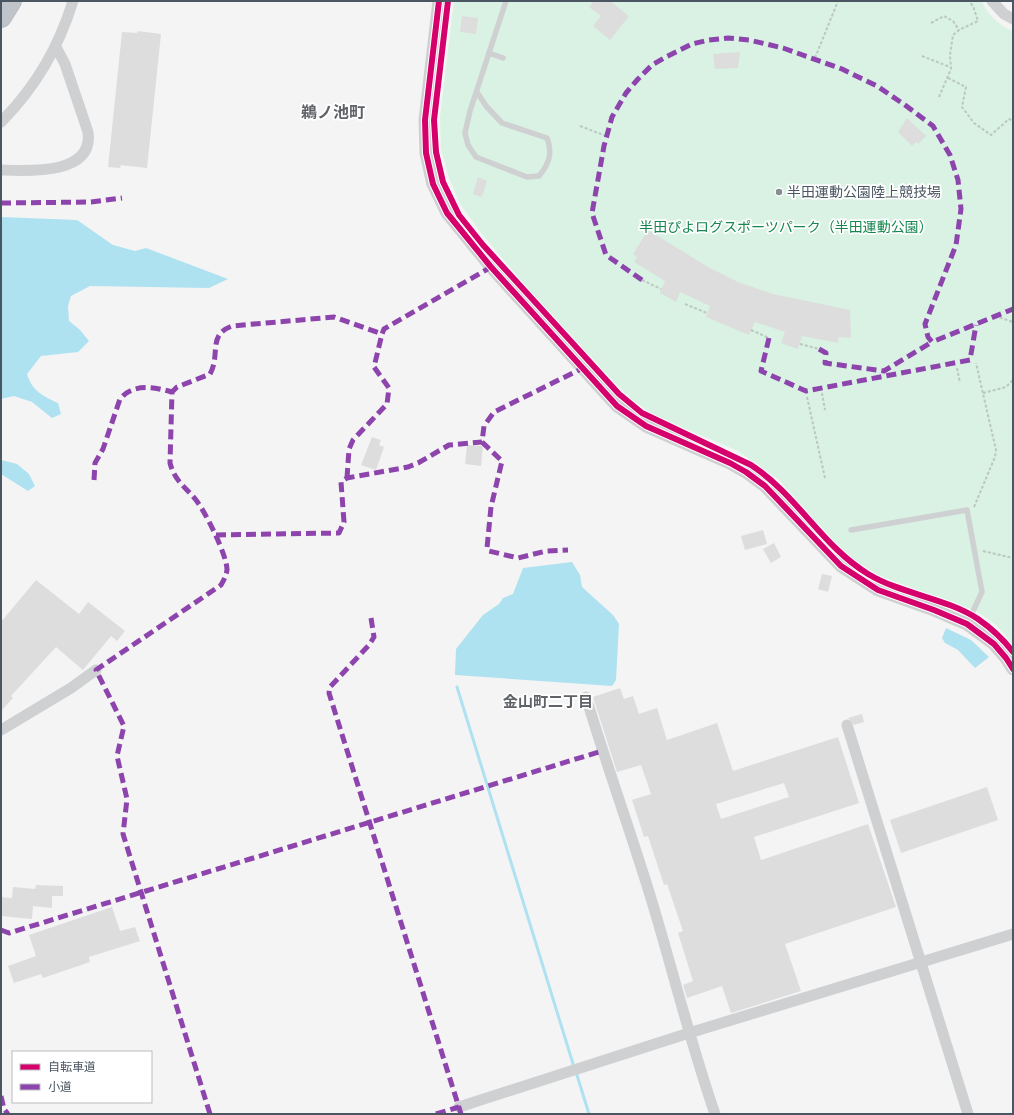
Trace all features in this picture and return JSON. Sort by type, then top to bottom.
[{"type":"highway","points":[[1,17],[11,1]]},
{"type":"street","points":[[1,122],[14,109],[40,77],[65,27],[73,1]]},
{"type":"street","points":[[439,1],[425,120],[426,153],[433,184],[447,213],[490,267],[617,406],[646,426],[730,463],[746,472],[764,486],[841,566],[863,582],[878,590],[934,610],[967,624],[994,644],[1013,669]]},
{"type":"street","points":[[992,1],[998,10],[1013,20]]},
{"type":"street","points":[[1,170],[56,167],[72,164],[85,153],[89,141],[88,132],[65,64],[56,47]]},
{"type":"street","points":[[1,730],[71,688],[96,670]]},
{"type":"street","points":[[586,697],[602,751],[653,904],[689,1033],[715,1114]]},
{"type":"street","points":[[847,726],[968,1114]]},
{"type":"street","points":[[459,1107],[689,1033],[1013,934]]},
{"type":"lane","points":[[477,92],[486,106],[502,123],[547,138],[551,148],[550,157],[546,168],[539,176],[527,177],[476,157],[468,145],[465,133],[477,92],[489,53],[506,1]]},
{"type":"lane","points":[[489,53],[503,58]]},
{"type":"lane","points":[[851,530],[967,510],[982,592],[967,624]]},
{"type":"path","points":[[815,58],[838,1]]},
{"type":"path","points":[[894,1],[904,1]]},
{"type":"path","points":[[939,97],[948,78],[953,35],[959,30],[978,21],[976,11],[969,1]]},
{"type":"path","points":[[931,23],[944,16],[953,21],[959,30]]},
{"type":"path","points":[[922,56],[950,67]]},
{"type":"path","points":[[948,78],[966,87],[962,107],[974,123],[991,135],[1009,119],[1013,121]]},
{"type":"path","points":[[580,126],[606,136]]},
{"type":"path","points":[[642,280],[661,289]]},
{"type":"path","points":[[686,304],[707,313]]},
{"type":"path","points":[[995,316],[1013,322]]},
{"type":"path","points":[[751,330],[769,338]]},
{"type":"path","points":[[800,344],[819,349]]},
{"type":"path","points":[[975,513],[974,506],[995,457],[996,450],[976,363]]},
{"type":"path","points":[[957,368],[960,383]]},
{"type":"path","points":[[983,393],[1006,387],[1013,380]]},
{"type":"path","points":[[822,394],[825,410]]},
{"type":"path","points":[[807,397],[825,478]]},
{"type":"path","points":[[983,558],[982,551],[1013,558]]},
{"type":"green space","name":"半田ぴよログスポーツパーク（半田運動公園）","points":[[454,1],[982,1],[994,19],[1004,27],[1013,30],[1013,644],[996,625],[978,612],[877,575],[852,558],[831,539],[779,480],[738,451],[655,416],[631,399],[565,333],[482,234],[460,204],[448,175],[441,149],[440,117]]},
{"type":"water","points":[[1,217],[77,220],[113,245],[135,251],[146,248],[228,279],[209,288],[90,286],[71,296],[68,306],[69,321],[80,330],[89,341],[78,352],[41,356],[27,374],[35,389],[58,403],[61,414],[52,418],[32,402],[14,396],[1,399]]},
{"type":"water","points":[[1,460],[17,464],[29,474],[35,486],[28,491],[1,474]]},
{"type":"water","points":[[572,562],[580,575],[582,587],[613,615],[619,624],[616,680],[612,686],[455,675],[456,649],[483,615],[499,604],[503,598],[513,594],[523,568]]},
{"type":"water","points":[[946,628],[971,640],[989,657],[975,668],[958,650],[945,643],[942,638]]},
{"type":"building","points":[[594,1],[610,1],[629,16],[610,40],[593,26],[601,16],[589,7]]},
{"type":"building","points":[[462,16],[478,18],[476,34],[460,32]]},
{"type":"building","points":[[138,31],[161,34],[147,168],[121,165],[120,168],[108,167],[122,32],[137,33]]},
{"type":"building","points":[[740,52],[738,68],[715,69],[713,54]]},
{"type":"building","points":[[907,118],[926,136],[918,144],[916,142],[912,146],[898,132]]},
{"type":"building","points":[[478,177],[487,181],[482,197],[473,194]]},
{"type":"building","points":[[648,230],[708,267],[738,282],[773,294],[850,310],[851,338],[839,337],[838,343],[802,336],[798,349],[781,343],[785,332],[755,322],[749,335],[706,317],[710,306],[680,292],[676,302],[660,293],[665,281],[634,262],[637,257],[633,254]]},
{"type":"building","points":[[372,437],[381,440],[379,445],[384,447],[376,470],[361,465]]},
{"type":"building","points":[[467,445],[483,446],[481,466],[465,464]]},
{"type":"building","points":[[763,530],[767,544],[745,550],[741,536]]},
{"type":"building","points":[[774,543],[781,557],[771,563],[763,549]]},
{"type":"building","points":[[822,574],[832,576],[828,592],[818,589]]},
{"type":"building","points":[[36,580],[79,614],[88,602],[125,631],[117,641],[111,636],[83,670],[56,647],[11,696],[13,698],[1,711],[1,622]]},
{"type":"building","points":[[620,688],[624,699],[633,696],[639,714],[657,708],[667,740],[717,723],[733,771],[838,737],[859,803],[754,837],[761,860],[868,824],[896,907],[785,944],[801,991],[731,1013],[722,986],[687,998],[683,985],[693,981],[678,933],[683,931],[667,884],[664,885],[648,836],[644,837],[632,800],[651,794],[641,765],[617,772],[593,697]],"holes":[[[784,783],[789,797],[721,819],[716,804]]]},
{"type":"building","points":[[862,714],[864,722],[854,725],[848,718]]},
{"type":"building","points":[[987,787],[998,820],[901,853],[890,820]]},
{"type":"building","points":[[36,885],[63,886],[63,896],[52,896],[52,908],[33,906],[32,919],[1,916],[1,897],[12,898],[13,887],[35,889]]},
{"type":"building","points":[[112,907],[120,931],[135,927],[140,941],[89,957],[90,962],[43,978],[41,974],[14,983],[8,966],[36,956],[29,935]]},
{"type":"waterway","points":[[457,687],[574,1067]]},
{"type":"waterway","points":[[576,1072],[589,1114]]},
{"type":"marked path","points":[[642,280],[606,255],[592,213],[604,146],[612,117],[626,93],[652,65],[692,44],[728,38],[749,40],[783,48],[842,69],[877,86],[933,126],[950,155],[958,180],[961,209],[956,245],[925,324],[928,337],[932,342],[1013,309]]},
{"type":"marked path","points":[[1,203],[91,202],[122,198]]},
{"type":"marked path","points":[[210,1114],[123,834],[127,799],[117,756],[124,726],[96,670],[221,585],[226,574],[227,570],[224,555],[210,524],[196,500],[175,475],[170,463],[172,392],[177,387],[210,374],[215,359],[217,340],[224,330],[232,326],[334,317],[382,334],[384,329],[491,267]]},
{"type":"marked path","points":[[769,338],[761,371],[806,391],[970,360],[976,325]]},
{"type":"marked path","points":[[347,478],[349,449],[353,440],[387,404],[389,388],[374,367],[382,334]]},
{"type":"marked path","points":[[819,349],[826,353],[825,363],[884,371],[932,342]]},
{"type":"marked path","points":[[216,535],[339,533],[344,522],[341,482],[347,478],[408,467],[418,463],[449,445],[482,442],[484,426],[494,412],[583,368]]},
{"type":"marked path","points":[[94,480],[95,463],[103,449],[120,399],[131,390],[137,388],[151,388],[172,392]]},
{"type":"marked path","points":[[482,442],[502,461],[491,507],[487,548],[489,551],[518,558],[546,551],[568,550]]},
{"type":"marked path","points":[[371,618],[374,637],[369,645],[330,687],[329,693],[461,1114]]},
{"type":"marked path","points":[[1,930],[9,933],[602,751]]},
{"type":"marked path","points":[[1,1096],[4,1109],[8,1114]]},
{"type":"marked path","points":[[436,1114],[459,1107]]},
{"type":"cycle path","points":[[439,1],[425,120],[426,153],[433,184],[447,213],[491,267],[617,406],[646,426],[730,463],[746,472],[765,486],[841,566],[878,590],[934,610],[967,624],[994,644],[1013,669]]},
{"type":"cycle path","points":[[448,1],[434,120],[436,152],[443,182],[459,215],[483,245],[619,394],[642,413],[751,465],[782,491],[823,535],[852,563],[881,581],[952,606],[978,619],[992,630],[1013,652]]},
{"type":"place","name":"半田運動公園陸上競技場","points":[[779,192]]},
{"type":"district","name":"鵜ノ池町","points":[[333,112]]},
{"type":"district","name":"金山町二丁目","points":[[548,701]]}]
